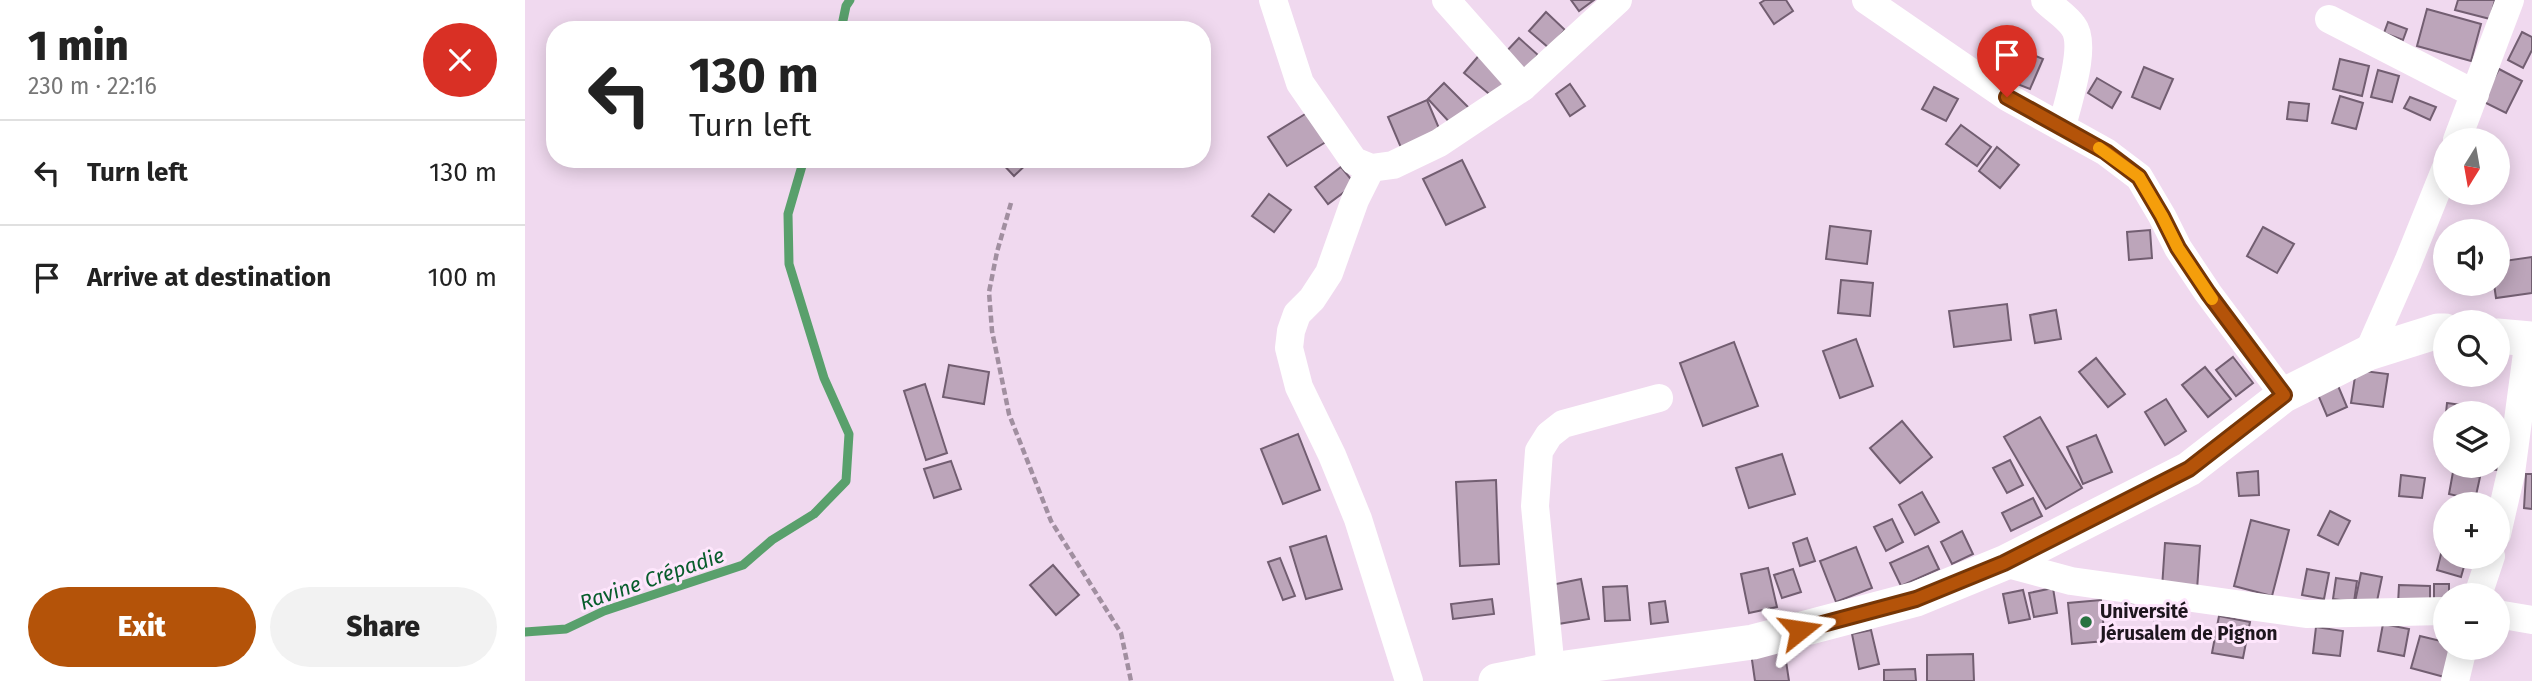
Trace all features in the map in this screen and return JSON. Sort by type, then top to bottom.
[{"type":"street","points":[[1273,0],[1300,83],[1354,161],[1371,168],[1393,165],[1439,143],[1523,87],[1618,0]]},
{"type":"street","points":[[1446,0],[1523,87]]},
{"type":"street","points":[[1866,0],[2007,97],[2106,152],[2139,177],[2178,248],[2284,395]]},
{"type":"street","points":[[2045,0],[2074,27],[2079,43],[2078,61],[2062,127]]},
{"type":"street","points":[[2462,128],[2510,0]]},
{"type":"street","points":[[2329,19],[2475,94]]},
{"type":"street","points":[[1371,168],[1355,200],[1329,273],[1321,287],[1297,314],[1289,348],[1299,387],[1332,455],[1358,519],[1409,681]]},
{"type":"street","points":[[2368,352],[2433,198]]},
{"type":"street","points":[[1496,681],[1551,670],[1753,642],[1916,599],[2004,563],[2189,469],[2284,395],[2368,352],[2433,332]]},
{"type":"street","points":[[2507,492],[2511,474],[2519,338]]},
{"type":"street","points":[[1551,670],[1535,506],[1539,452],[1549,435],[1563,424],[1659,398]]},
{"type":"street","points":[[2004,563],[2071,581],[2306,614],[2433,611]]},
{"type":"street","points":[[2510,616],[2532,620]]},
{"type":"street","points":[[2455,681],[2460,660]]},
{"type":"path","points":[[1011,203],[989,292],[992,331],[1009,414],[1051,521],[1121,633],[1131,681]]},
{"type":"building","points":[[1571,0],[1594,0],[1579,11]]},
{"type":"building","points":[[1765,0],[1786,0],[1793,11],[1774,24],[1760,3]]},
{"type":"building","points":[[2458,0],[2495,0],[2490,19],[2455,10]]},
{"type":"building","points":[[2427,9],[2481,24],[2471,61],[2417,46]]},
{"type":"building","points":[[1546,12],[1565,30],[1549,48],[1529,31]]},
{"type":"building","points":[[2388,22],[2407,29],[2403,40],[2384,33]]},
{"type":"building","points":[[2522,32],[2532,37],[2532,50],[2523,68],[2508,60]]},
{"type":"building","points":[[1519,38],[1538,55],[1523,72],[1503,55]]},
{"type":"building","points":[[2019,49],[2043,59],[2030,89],[2007,80]]},
{"type":"building","points":[[1481,53],[1510,78],[1494,98],[1464,73]]},
{"type":"building","points":[[2340,59],[2369,66],[2362,96],[2333,89]]},
{"type":"building","points":[[2144,67],[2173,79],[2160,109],[2132,97]]},
{"type":"building","points":[[2499,69],[2522,81],[2506,113],[2482,101]]},
{"type":"building","points":[[2378,70],[2399,76],[2392,102],[2371,97]]},
{"type":"building","points":[[2097,78],[2121,92],[2112,108],[2088,93]]},
{"type":"building","points":[[1444,83],[1470,109],[1453,126],[1428,99]]},
{"type":"building","points":[[1570,84],[1585,106],[1570,116],[1556,94]]},
{"type":"building","points":[[1934,87],[1958,99],[1946,121],[1922,109]]},
{"type":"building","points":[[2340,96],[2363,103],[2356,129],[2332,123]]},
{"type":"building","points":[[2410,97],[2436,107],[2430,120],[2404,108]]},
{"type":"building","points":[[1427,100],[1441,133],[1402,150],[1388,117]]},
{"type":"building","points":[[2289,102],[2309,104],[2307,121],[2287,119]]},
{"type":"building","points":[[1310,111],[1329,140],[1287,166],[1268,137]]},
{"type":"building","points":[[1961,125],[1991,147],[1977,166],[1946,144]]},
{"type":"building","points":[[1997,147],[2019,165],[2000,188],[1979,171]]},
{"type":"building","points":[[1462,160],[1485,207],[1446,225],[1423,179]]},
{"type":"building","points":[[1341,167],[1355,184],[1328,204],[1315,187]]},
{"type":"building","points":[[1006,168],[1022,168],[1014,176]]},
{"type":"building","points":[[1269,194],[1291,210],[1274,232],[1252,216]]},
{"type":"building","points":[[1830,226],[1871,231],[1867,264],[1826,259]]},
{"type":"building","points":[[2263,227],[2294,244],[2277,273],[2247,256]]},
{"type":"building","points":[[2150,230],[2152,258],[2129,260],[2127,232]]},
{"type":"building","points":[[2532,257],[2532,293],[2496,298],[2510,296],[2510,260]]},
{"type":"building","points":[[1841,280],[1873,283],[1870,316],[1838,313]]},
{"type":"building","points":[[2007,304],[2011,340],[1954,347],[1949,311]]},
{"type":"building","points":[[2056,310],[2061,339],[2035,343],[2030,315]]},
{"type":"building","points":[[1856,339],[1873,386],[1840,398],[1823,351]]},
{"type":"building","points":[[1734,342],[1758,406],[1703,426],[1680,363]]},
{"type":"building","points":[[2233,357],[2253,383],[2236,396],[2216,370]]},
{"type":"building","points":[[2096,358],[2125,394],[2108,407],[2079,372]]},
{"type":"building","points":[[949,365],[989,372],[984,404],[943,397]]},
{"type":"building","points":[[2205,367],[2231,399],[2208,417],[2182,385]]},
{"type":"building","points":[[2356,370],[2388,374],[2383,407],[2351,403]]},
{"type":"building","points":[[2336,381],[2347,407],[2327,416],[2316,390]]},
{"type":"building","points":[[925,384],[947,453],[926,460],[904,391]]},
{"type":"building","points":[[2166,399],[2186,431],[2165,445],[2145,412]]},
{"type":"building","points":[[2040,417],[2082,488],[2046,509],[2004,437]]},
{"type":"building","points":[[1902,421],[1932,457],[1900,483],[1870,448]]},
{"type":"building","points":[[1298,434],[1320,490],[1283,504],[1261,449]]},
{"type":"building","points":[[2096,435],[2112,472],[2083,484],[2067,447]]},
{"type":"building","points":[[1782,454],[1795,494],[1749,508],[1736,468]]},
{"type":"building","points":[[2010,460],[2023,485],[2007,493],[1993,468]]},
{"type":"building","points":[[951,461],[961,489],[934,498],[924,469]]},
{"type":"building","points":[[2258,471],[2259,495],[2239,496],[2237,473]]},
{"type":"building","points":[[2526,474],[2532,474],[2532,509],[2524,508]]},
{"type":"building","points":[[2401,475],[2425,478],[2422,498],[2399,496]]},
{"type":"building","points":[[2452,478],[2480,478],[2477,492],[2449,492]]},
{"type":"building","points":[[1496,480],[1499,564],[1460,566],[1456,482]]},
{"type":"building","points":[[1922,492],[1939,522],[1915,535],[1899,505]]},
{"type":"building","points":[[2033,498],[2042,516],[2011,531],[2002,513]]},
{"type":"building","points":[[2330,511],[2350,521],[2338,545],[2318,535]]},
{"type":"building","points":[[1892,519],[1903,542],[1886,551],[1874,527]]},
{"type":"building","points":[[2251,520],[2289,530],[2272,596],[2234,586]]},
{"type":"building","points":[[1962,531],[1973,554],[1952,564],[1941,542]]},
{"type":"building","points":[[1326,536],[1342,589],[1306,599],[1290,547]]},
{"type":"building","points":[[1807,538],[1815,561],[1800,566],[1793,543]]},
{"type":"building","points":[[2165,543],[2200,546],[2197,590],[2162,588]]},
{"type":"building","points":[[1928,546],[1939,569],[1901,586],[1890,563]]},
{"type":"building","points":[[1856,547],[1872,588],[1836,602],[1820,561]]},
{"type":"building","points":[[1280,558],[1295,596],[1283,600],[1268,562]]},
{"type":"building","points":[[1053,565],[1079,595],[1056,615],[1030,585]]},
{"type":"building","points":[[1768,568],[1777,607],[1749,613],[1741,574]]},
{"type":"building","points":[[1793,569],[1801,592],[1782,598],[1774,575]]},
{"type":"building","points":[[2307,569],[2329,573],[2324,599],[2302,595]]},
{"type":"building","points":[[2437,569],[2463,569],[2461,577]]},
{"type":"building","points":[[2361,573],[2382,577],[2376,606],[2355,602]]},
{"type":"building","points":[[2336,578],[2357,581],[2354,602],[2333,599]]},
{"type":"building","points":[[1581,579],[1589,619],[1558,624],[1551,585]]},
{"type":"building","points":[[2399,585],[2430,586],[2430,605],[2398,604]]},
{"type":"building","points":[[1627,586],[1630,620],[1605,621],[1603,587]]},
{"type":"building","points":[[2053,588],[2057,613],[2034,617],[2029,593]]},
{"type":"building","points":[[2023,590],[2030,619],[2009,623],[2003,594]]},
{"type":"building","points":[[2124,597],[2156,606],[2153,620],[2120,612]]},
{"type":"building","points":[[1492,599],[1494,614],[1453,619],[1451,604]]},
{"type":"building","name":"Université Jérusalem de Pignon","points":[[2101,600],[2105,641],[2072,644],[2068,603]]},
{"type":"building","points":[[1665,601],[1668,622],[1651,624],[1649,603]]},
{"type":"building","points":[[2219,616],[2250,622],[2243,658],[2212,653]]},
{"type":"building","points":[[2383,624],[2409,629],[2404,656],[2378,651]]},
{"type":"building","points":[[2316,627],[2343,631],[2340,656],[2313,653]]},
{"type":"building","points":[[1871,630],[1879,664],[1859,669],[1852,634]]},
{"type":"building","points":[[2420,636],[2433,639],[2433,660],[2452,660],[2448,678],[2411,668]]},
{"type":"building","points":[[1784,648],[1789,681],[1755,681],[1751,653]]},
{"type":"building","points":[[1973,654],[1974,681],[1927,681],[1927,655]]},
{"type":"building","points":[[1915,669],[1916,681],[1884,681],[1884,670]]},
{"type":"waterway","name":"Ravine Crépadie","points":[[843,21],[850,0]]},
{"type":"waterway","name":"Ravine Crépadie","points":[[525,632],[566,629],[604,611],[743,565],[772,540],[814,514],[846,481],[849,434],[824,378],[789,264],[788,214],[801,168]]},
{"type":"slow traffic","points":[[2099,148],[2139,177],[2178,248],[2212,299]]},
{"type":"place","name":"Université Jérusalem de Pignon","points":[[2086,622]]},
{"type":"route","points":[[1800,630],[1916,599],[2004,563],[2189,469],[2284,395],[2178,248],[2139,177],[2106,152],[2007,97]]}]
